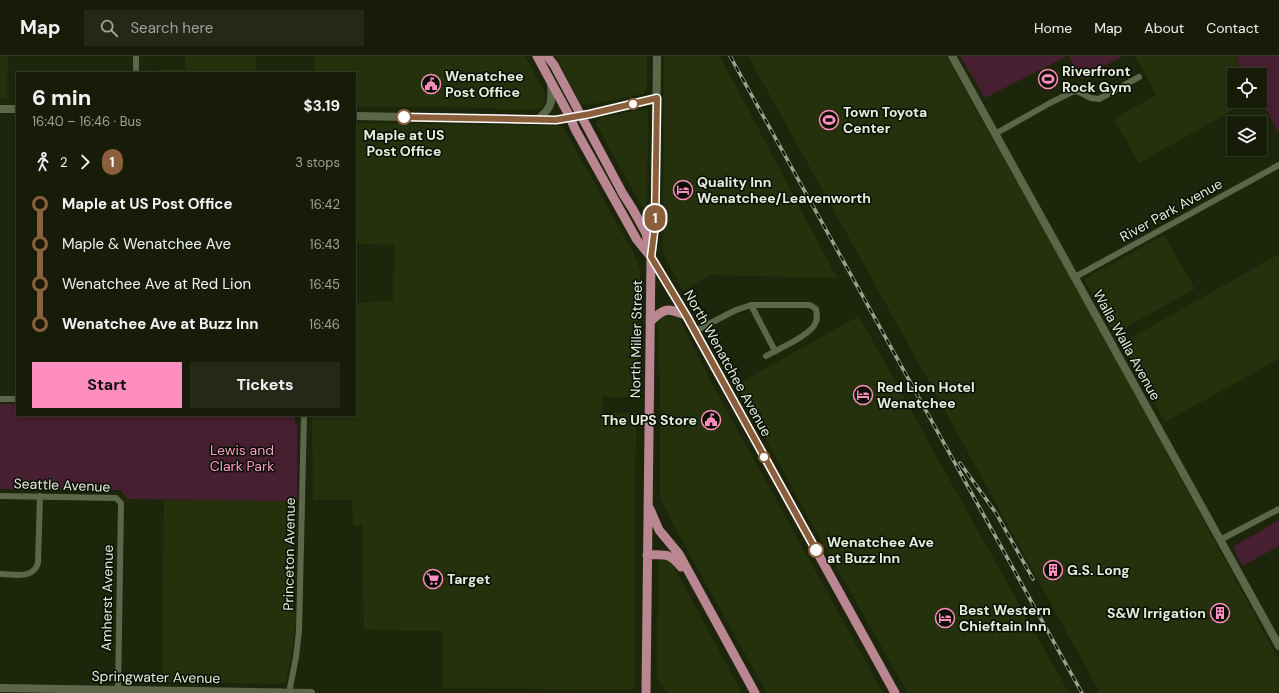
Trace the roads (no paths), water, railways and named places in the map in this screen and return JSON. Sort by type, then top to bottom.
[{"type":"main road","name":"North Wenatchee Avenue","points":[[538,56],[575,129],[637,240],[651,257],[686,315],[895,693]]},
{"type":"main road","name":"North Wenatchee Avenue","points":[[547,56],[554,65],[623,194],[646,233],[651,257]]},
{"type":"main road","name":"North Miller Street","points":[[646,693],[651,257]]},
{"type":"main road","points":[[650,322],[660,312],[667,310],[686,315]]},
{"type":"main road","points":[[648,506],[659,530],[679,554],[755,693]]},
{"type":"main road","points":[[648,555],[669,555],[674,557],[681,567],[691,576]]},
{"type":"street","points":[[136,56],[136,72]]},
{"type":"street","name":"Walla Walla Avenue","points":[[952,56],[1279,646]]},
{"type":"street","name":"North Miller Street","points":[[651,257],[655,225],[657,58]]},
{"type":"street","points":[[995,134],[1072,92],[1077,91],[1091,98],[1099,99],[1139,77]]},
{"type":"street","points":[[538,119],[547,112],[551,103],[550,82]]},
{"type":"street","points":[[356,116],[556,120],[581,116],[657,98]]},
{"type":"street","points":[[0,109],[16,109]]},
{"type":"street","name":"River Park Avenue","points":[[1075,277],[1279,165]]},
{"type":"street","points":[[695,332],[736,310],[751,305],[810,305],[816,309],[817,317],[814,326],[801,336],[766,356]]},
{"type":"street","points":[[751,305],[775,351]]},
{"type":"street","points":[[0,399],[16,399]]},
{"type":"street","name":"Princeton Avenue","points":[[289,693],[298,645],[299,631],[304,416]]},
{"type":"street","name":"Seattle Avenue","points":[[0,496],[116,498],[121,503]]},
{"type":"street","points":[[0,574],[28,575],[33,573],[37,567],[40,496]]},
{"type":"street","name":"Amherst Avenue","points":[[118,692],[121,503]]},
{"type":"street","points":[[1220,540],[1279,509]]},
{"type":"street","name":"Springwater Avenue","points":[[0,688],[118,692],[311,693]]},
{"type":"railway","points":[[730,56],[1082,693]]},
{"type":"railway","points":[[960,463],[996,513],[1033,579]]},
{"type":"place","name":"Riverfront Rock Gym","points":[[1048,79]]},
{"type":"place","name":"Wenatchee Post Office","points":[[431,84]]},
{"type":"place","name":"Maple at US Post Office","points":[[404,117]]},
{"type":"place","name":"Town Toyota Center","points":[[829,120]]},
{"type":"place","name":"Quality Inn Wenatchee/Leavenworth","points":[[683,190]]},
{"type":"place","name":"Red Lion Hotel Wenatchee","points":[[863,395]]},
{"type":"place","name":"The UPS Store","points":[[711,420]]},
{"type":"place","name":"Wenatchee Ave at Buzz Inn","points":[[816,550]]},
{"type":"place","name":"G.S. Long","points":[[1053,570]]},
{"type":"place","name":"Target","points":[[433,579]]},
{"type":"place","name":"S&W Irrigation","points":[[1220,613]]},
{"type":"place","name":"Best Western Chieftain Inn","points":[[945,618]]},
{"type":"park label","name":"Lewis and Clark Park","points":[[242,458]]}]
